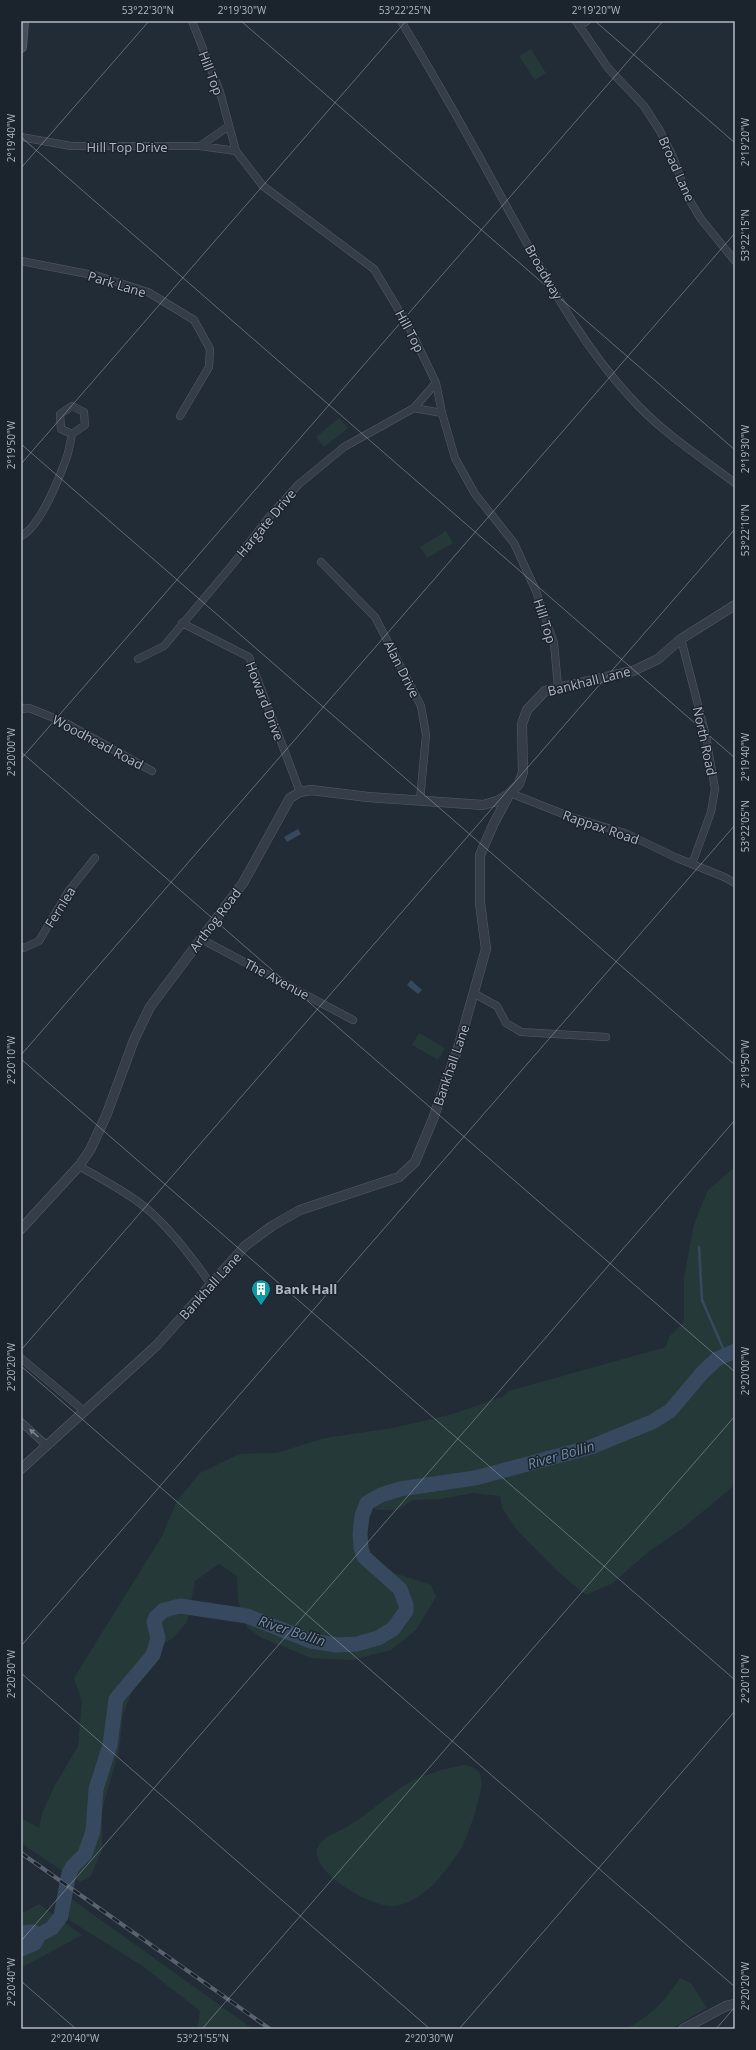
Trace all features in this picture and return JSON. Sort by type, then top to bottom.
[{"type":"main road","points":[[21,48],[23,21]]},
{"type":"street","name":"Hill Top","points":[[192,21],[220,92],[236,151],[263,186],[374,269],[410,329],[436,383],[442,413],[455,458],[475,494],[514,543],[536,591],[554,643],[558,686]]},
{"type":"street","name":"Broadway","points":[[401,21],[468,137],[552,288],[589,348],[630,398],[674,437],[735,483]]},
{"type":"street","points":[[577,23],[587,21]]},
{"type":"street","name":"Broad Lane","points":[[577,23],[608,68],[644,106],[660,131],[673,157],[687,196],[701,219],[735,261]]},
{"type":"street","points":[[200,146],[228,126]]},
{"type":"street","name":"Hill Top Drive","points":[[21,137],[71,146],[200,146],[236,151]]},
{"type":"street","name":"Park Lane","points":[[21,261],[98,276],[148,292],[194,320],[210,349],[209,368],[180,416]]},
{"type":"street","name":"Hargate Drive","points":[[138,659],[164,646],[233,564],[269,517],[299,484],[344,447],[414,408],[436,383]]},
{"type":"street","points":[[414,408],[442,413]]},
{"type":"street","points":[[21,536],[28,533],[42,513],[66,461],[72,434]]},
{"type":"street","name":"Alan Drive","points":[[321,562],[375,617],[421,706],[426,736],[420,800]]},
{"type":"street","name":"Bankhall Lane","points":[[21,1469],[157,1345],[212,1286],[245,1246],[272,1226],[300,1210],[399,1178],[414,1162],[440,1099],[474,994],[486,949],[480,903],[480,855],[510,793],[519,784],[523,772],[522,724],[527,710],[545,691],[558,686],[594,681],[632,671],[658,658],[682,639],[735,605]]},
{"type":"street","name":"Howard Drive","points":[[182,624],[249,657],[300,792]]},
{"type":"street","name":"North Road","points":[[682,639],[706,736],[715,789],[711,812],[692,864]]},
{"type":"street","name":"Woodhead Road","points":[[21,708],[29,708],[64,722],[152,771]]},
{"type":"street","points":[[300,792],[311,790],[483,805],[497,801],[510,793]]},
{"type":"street","name":"Arthog Road","points":[[21,1229],[79,1166],[90,1150],[106,1116],[142,1022],[163,989],[243,883],[290,798],[300,792]]},
{"type":"street","name":"Rappax Road","points":[[510,793],[571,817],[625,833],[735,883]]},
{"type":"street","name":"Fernlea","points":[[21,947],[24,948],[39,941],[68,892],[95,858]]},
{"type":"street","name":"The Avenue","points":[[201,939],[353,1020]]},
{"type":"street","points":[[474,994],[497,1006],[506,1023],[521,1032],[606,1036]]},
{"type":"street","points":[[79,1166],[137,1201],[188,1252],[212,1286]]},
{"type":"street","points":[[21,1358],[84,1411]]},
{"type":"street","points":[[21,1422],[46,1445]]},
{"type":"street","points":[[683,2029],[726,2006],[735,2004]]},
{"type":"green space","points":[[531,49],[546,73],[535,80],[519,56]]},
{"type":"green space","points":[[339,418],[348,428],[324,447],[316,437]]},
{"type":"green space","points":[[446,531],[453,543],[427,558],[420,547]]},
{"type":"green space","points":[[419,1033],[445,1048],[438,1060],[412,1045]]},
{"type":"green space","points":[[735,1167],[735,1485],[683,1528],[647,1553],[613,1583],[586,1595],[557,1571],[517,1530],[502,1508],[500,1496],[473,1493],[441,1499],[413,1500],[397,1510],[376,1510],[367,1503],[362,1516],[361,1548],[373,1566],[431,1585],[436,1597],[416,1630],[391,1650],[352,1660],[311,1658],[260,1637],[247,1627],[238,1601],[237,1576],[219,1564],[195,1581],[187,1622],[173,1638],[145,1656],[123,1715],[119,1750],[102,1810],[102,1850],[91,1876],[79,1882],[21,1843],[21,1818],[39,1828],[42,1813],[54,1787],[78,1746],[82,1701],[74,1678],[162,1536],[177,1501],[200,1473],[239,1454],[276,1453],[325,1438],[393,1428],[453,1414],[504,1396],[509,1391],[666,1347],[669,1337],[684,1322],[684,1278],[694,1224],[708,1190]]},
{"type":"green space","points":[[463,1765],[474,1768],[478,1771],[482,1783],[481,1791],[462,1847],[433,1885],[413,1899],[400,1905],[390,1906],[377,1903],[349,1890],[325,1870],[318,1860],[317,1850],[322,1841],[346,1828],[397,1790],[414,1780],[438,1771]]},
{"type":"green space","points":[[70,1898],[253,2029],[197,2029],[200,2011],[144,1967],[69,1920]]},
{"type":"green space","points":[[39,1904],[82,1935],[21,1968],[21,1914]]},
{"type":"green space","points":[[680,1978],[691,1983],[707,2008],[671,2029],[626,2029],[657,2007]]},
{"type":"water","points":[[298,829],[301,834],[287,842],[284,837]]},
{"type":"water","points":[[411,980],[422,990],[418,994],[407,985]]},
{"type":"waterway","points":[[699,1247],[702,1300],[726,1355]]},
{"type":"waterway","name":"River Bollin","points":[[21,1933],[33,1932],[39,1935],[52,1928],[61,1916],[69,1873],[73,1866],[85,1854],[93,1831],[96,1789],[110,1745],[116,1699],[153,1655],[158,1638],[154,1622],[156,1617],[164,1610],[180,1606],[247,1616],[311,1641],[336,1645],[357,1644],[378,1638],[393,1629],[406,1611],[406,1605],[400,1589],[364,1557],[361,1548],[360,1533],[362,1516],[367,1503],[381,1495],[400,1489],[475,1478],[591,1447],[652,1422],[670,1411],[703,1372],[717,1359],[735,1351]]},
{"type":"waterway","name":"River Bollin","points":[[21,1949],[35,1943],[39,1935]]},
{"type":"railway","points":[[21,1853],[270,2029]]},
{"type":"place","name":"Bank Hall","points":[[261,1306]]}]
